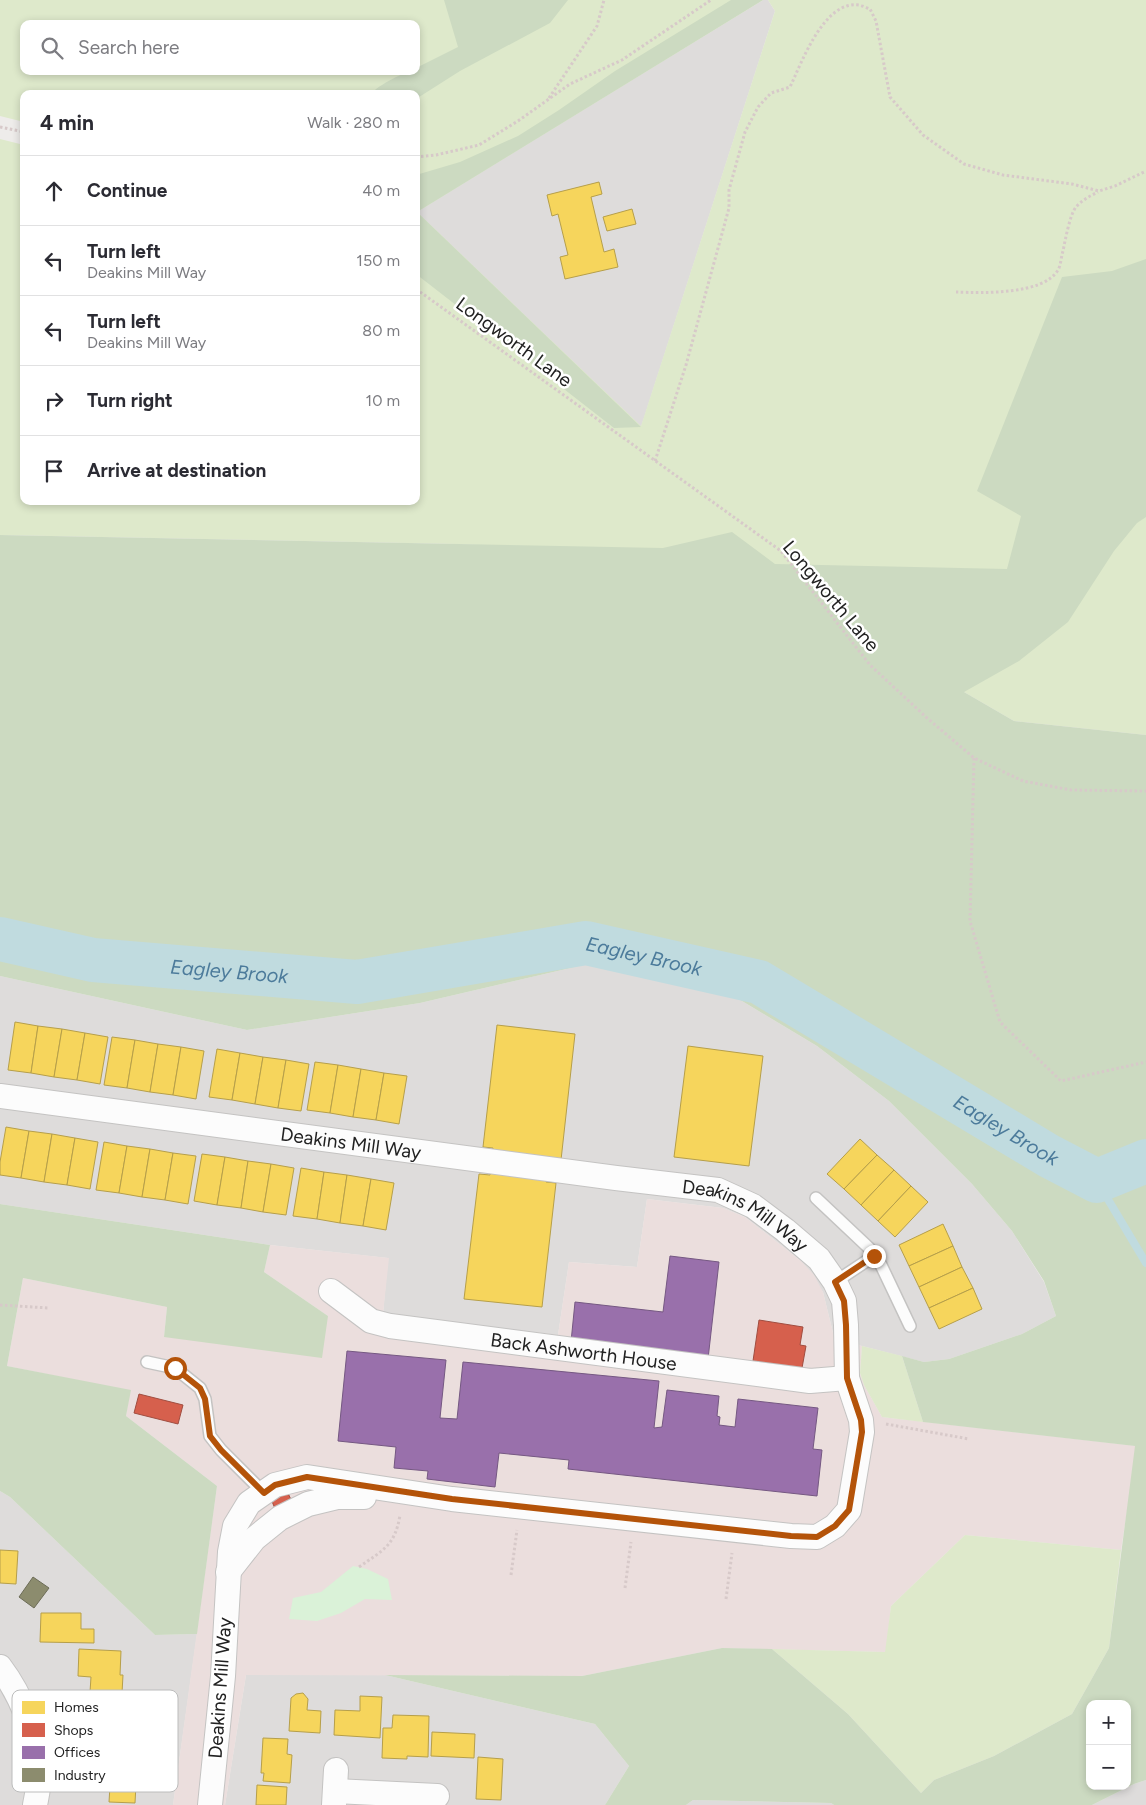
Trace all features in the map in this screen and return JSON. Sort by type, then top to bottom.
[{"type":"street","name":"Deakins Mill Way","points":[[0,1096],[718,1190],[753,1206],[819,1259],[835,1282],[844,1301],[847,1378],[861,1420],[862,1432],[849,1510],[835,1526],[817,1537],[791,1536],[519,1507],[307,1477],[275,1485],[250,1503],[235,1526],[228,1572],[223,1676],[210,1805]]},
{"type":"street","name":"Back Ashworth House","points":[[331,1291],[371,1321],[390,1326],[810,1381],[847,1378]]},
{"type":"street","name":"Deakins Mill Way","points":[[228,1572],[254,1539],[280,1518],[308,1504],[337,1497],[452,1499]]},
{"type":"street","points":[[0,1668],[14,1690]]},
{"type":"street","points":[[335,1788],[423,1799]]},
{"type":"street","points":[[35,1805],[37,1792]]},
{"type":"lane","points":[[816,1198],[869,1248],[881,1265],[910,1326]]},
{"type":"lane","points":[[835,1282],[874,1256]]},
{"type":"lane","points":[[148,1362],[175,1368],[200,1388],[205,1399],[210,1436],[221,1450],[264,1493]]},
{"type":"path","points":[[547,100],[597,26],[604,0]]},
{"type":"path","points":[[420,157],[436,155],[479,145],[570,84],[622,60],[711,0]]},
{"type":"path","points":[[655,461],[686,366],[728,208],[729,190],[745,132],[758,107],[771,93],[790,87],[812,40],[828,18],[845,7],[858,5],[870,9],[876,20],[890,97],[922,135],[947,154],[964,164],[1003,176],[1072,184],[1098,191]]},
{"type":"path","points":[[0,127],[20,131]]},
{"type":"path","points":[[956,292],[991,294],[1040,284],[1052,278],[1059,268],[1074,209],[1086,198],[1098,191],[1115,186],[1146,170]]},
{"type":"path","name":"Longworth Lane","points":[[420,292],[781,552],[870,665],[926,718],[974,758],[1023,781],[1071,790],[1146,791]]},
{"type":"path","points":[[974,758],[970,921],[1000,1022],[1061,1081],[1146,1062]]},
{"type":"path","points":[[0,1306],[49,1308]]},
{"type":"path","points":[[861,1420],[969,1439]]},
{"type":"path","points":[[359,1567],[388,1546],[398,1530],[402,1498]]},
{"type":"path","points":[[511,1575],[519,1507]]},
{"type":"path","points":[[625,1588],[634,1519]]},
{"type":"path","points":[[726,1599],[735,1530]]},
{"type":"shaded area","points":[[763,0],[768,0],[775,11],[641,427],[420,216],[420,210]]},
{"type":"shaded area","points":[[592,963],[722,989],[817,1046],[889,1101],[972,1184],[1012,1231],[1044,1282],[1056,1316],[1022,1334],[949,1359],[924,1362],[835,1341],[823,1292],[801,1261],[745,1217],[723,1208],[647,1199],[637,1267],[569,1262],[558,1335],[383,1314],[388,1258],[270,1245],[0,1204],[0,976],[247,1030],[420,1003]]},
{"type":"shaded area","points":[[647,1199],[723,1208],[745,1217],[801,1261],[814,1275],[823,1292],[835,1341],[862,1346],[860,1373],[864,1385],[882,1417],[1137,1446],[1121,1550],[965,1535],[891,1606],[886,1652],[722,1648],[582,1676],[246,1675],[225,1805],[173,1805],[175,1792],[178,1792],[178,1769],[217,1486],[126,1416],[130,1391],[7,1366],[23,1278],[167,1307],[164,1337],[328,1316],[264,1272],[270,1245],[389,1258],[383,1314],[558,1335],[569,1262],[637,1267]]},
{"type":"shaded area","points":[[0,1491],[10,1497],[155,1635],[197,1634],[178,1769],[178,1690],[12,1690],[12,1792],[175,1792],[173,1805],[0,1805]]},
{"type":"shaded area","points":[[246,1675],[385,1675],[595,1724],[629,1766],[605,1805],[225,1805]]},
{"type":"shaded area","points":[[1146,1780],[1146,1805],[1092,1805],[1122,1790],[1131,1790],[1131,1786]]},
{"type":"shaded area","points":[[693,1800],[831,1803],[834,1805],[686,1805]]},
{"type":"green space","points":[[0,0],[763,0],[420,210],[420,90],[20,90],[20,121],[0,116]]},
{"type":"green space","points":[[444,0],[568,0],[550,23],[460,71],[420,96],[420,90],[376,90],[401,75],[420,75],[420,66],[458,47]]},
{"type":"green space","points":[[731,0],[763,0],[420,210],[420,174],[460,162],[518,136],[615,71]]},
{"type":"green space","points":[[768,0],[1146,0],[1146,735],[1014,721],[707,543],[677,553],[456,544],[0,535],[0,139],[20,144],[20,505],[420,505],[420,215],[641,426],[775,11]]},
{"type":"green space","points":[[420,215],[641,427],[614,428],[420,277]]},
{"type":"green space","points":[[1146,259],[1146,517],[1137,523],[1114,551],[1068,622],[1019,661],[964,692],[1014,721],[1146,735],[1146,1780],[1131,1786],[1131,1700],[1086,1700],[1086,1790],[1122,1790],[1092,1805],[834,1805],[831,1803],[693,1800],[686,1805],[605,1805],[629,1766],[595,1724],[385,1675],[582,1676],[722,1648],[772,1649],[848,1714],[921,1793],[934,1780],[994,1756],[1072,1714],[1109,1648],[1135,1446],[923,1422],[902,1356],[924,1362],[949,1359],[1022,1334],[1056,1316],[1044,1281],[1012,1231],[972,1184],[889,1101],[817,1046],[722,989],[592,963],[420,1003],[247,1030],[0,976],[0,535],[663,548],[732,532],[775,564],[1007,569],[1021,516],[977,491],[1062,277],[1112,271]]},
{"type":"green space","points":[[0,1204],[270,1245],[264,1272],[328,1316],[322,1358],[164,1337],[167,1307],[23,1278],[7,1366],[131,1390],[126,1416],[217,1486],[197,1634],[155,1635],[10,1497],[0,1491]]},
{"type":"green space","points":[[862,1346],[902,1356],[923,1422],[882,1417],[864,1385],[860,1373]]},
{"type":"green space","points":[[965,1535],[1121,1550],[1109,1648],[1072,1714],[994,1756],[934,1780],[921,1793],[848,1714],[772,1649],[885,1652],[891,1606]]},
{"type":"green space","points":[[353,1566],[367,1569],[388,1579],[392,1600],[365,1599],[341,1613],[317,1621],[289,1619],[293,1598],[321,1592]]},
{"type":"building: Homes","points":[[599,182],[602,194],[591,197],[604,252],[614,249],[618,267],[565,279],[560,257],[568,255],[558,214],[552,216],[547,195]]},
{"type":"building: Homes","points":[[632,209],[636,224],[607,231],[603,217]]},
{"type":"building: Homes","points":[[15,1022],[38,1026],[31,1073],[8,1070]]},
{"type":"building: Homes","points":[[497,1025],[575,1034],[561,1160],[492,1161],[493,1148],[483,1147]]},
{"type":"building: Homes","points":[[38,1026],[62,1029],[54,1077],[31,1073]]},
{"type":"building: Homes","points":[[62,1029],[85,1033],[77,1080],[54,1077]]},
{"type":"building: Homes","points":[[85,1033],[108,1037],[100,1084],[77,1080]]},
{"type":"building: Homes","points":[[112,1037],[135,1040],[127,1088],[104,1085]]},
{"type":"building: Homes","points":[[135,1040],[158,1044],[150,1092],[127,1088]]},
{"type":"building: Homes","points":[[158,1044],[181,1047],[173,1095],[150,1092]]},
{"type":"building: Homes","points":[[688,1046],[763,1056],[749,1166],[674,1157]]},
{"type":"building: Homes","points":[[181,1047],[204,1051],[196,1099],[173,1095]]},
{"type":"building: Homes","points":[[217,1049],[240,1053],[232,1100],[209,1097]]},
{"type":"building: Homes","points":[[240,1053],[263,1057],[255,1104],[232,1100]]},
{"type":"building: Homes","points":[[263,1057],[286,1060],[278,1108],[255,1104]]},
{"type":"building: Homes","points":[[286,1060],[309,1064],[301,1111],[278,1108]]},
{"type":"building: Homes","points":[[315,1062],[338,1065],[330,1113],[307,1110]]},
{"type":"building: Homes","points":[[338,1065],[361,1069],[353,1117],[330,1113]]},
{"type":"building: Homes","points":[[361,1069],[384,1073],[376,1120],[353,1117]]},
{"type":"building: Homes","points":[[384,1073],[407,1076],[399,1124],[376,1120]]},
{"type":"building: Homes","points":[[6,1127],[29,1131],[21,1178],[0,1175],[0,1162]]},
{"type":"building: Homes","points":[[29,1131],[52,1134],[44,1182],[21,1178]]},
{"type":"building: Homes","points":[[52,1134],[75,1138],[67,1185],[44,1182]]},
{"type":"building: Homes","points":[[75,1138],[98,1142],[90,1189],[67,1185]]},
{"type":"building: Homes","points":[[860,1139],[877,1155],[844,1189],[827,1174]]},
{"type":"building: Homes","points":[[104,1142],[127,1146],[119,1193],[96,1190]]},
{"type":"building: Homes","points":[[127,1146],[150,1149],[142,1197],[119,1193]]},
{"type":"building: Homes","points":[[150,1149],[173,1153],[165,1200],[142,1197]]},
{"type":"building: Homes","points":[[173,1153],[196,1156],[188,1204],[165,1200]]},
{"type":"building: Homes","points":[[202,1154],[225,1157],[217,1205],[194,1201]]},
{"type":"building: Homes","points":[[877,1155],[894,1170],[861,1205],[844,1189]]},
{"type":"building: Homes","points":[[225,1157],[248,1161],[241,1208],[217,1205]]},
{"type":"building: Homes","points":[[248,1161],[271,1164],[263,1212],[241,1208]]},
{"type":"building: Homes","points":[[492,1161],[548,1168],[546,1182],[556,1183],[542,1307],[464,1299],[479,1174],[490,1175]]},
{"type":"building: Homes","points":[[271,1164],[294,1168],[286,1215],[263,1212]]},
{"type":"building: Homes","points":[[301,1168],[324,1172],[317,1219],[293,1216]]},
{"type":"building: Homes","points":[[894,1170],[911,1186],[878,1221],[861,1205]]},
{"type":"building: Homes","points":[[324,1172],[347,1175],[340,1223],[317,1219]]},
{"type":"building: Homes","points":[[347,1175],[371,1179],[363,1226],[340,1223]]},
{"type":"building: Homes","points":[[371,1179],[394,1183],[386,1230],[363,1226]]},
{"type":"building: Homes","points":[[911,1186],[928,1202],[895,1237],[878,1221]]},
{"type":"building: Homes","points":[[943,1224],[953,1246],[909,1266],[899,1245]]},
{"type":"building: Homes","points":[[953,1246],[962,1267],[919,1287],[909,1266]]},
{"type":"building: Homes","points":[[962,1267],[973,1288],[929,1308],[919,1287]]},
{"type":"building: Homes","points":[[973,1288],[982,1309],[939,1329],[929,1308]]},
{"type":"building: Homes","points":[[0,1550],[18,1551],[16,1584],[0,1583]]},
{"type":"building: Homes","points":[[41,1613],[81,1613],[81,1629],[94,1629],[94,1643],[40,1642]]},
{"type":"building: Homes","points":[[79,1649],[121,1651],[120,1675],[123,1675],[122,1690],[90,1690],[91,1677],[78,1676]]},
{"type":"building: Homes","points":[[303,1693],[308,1699],[307,1710],[321,1711],[320,1733],[289,1731],[291,1698],[296,1694]]},
{"type":"building: Homes","points":[[360,1696],[382,1697],[380,1738],[334,1735],[335,1710],[360,1711]]},
{"type":"building: Homes","points":[[393,1715],[429,1716],[428,1757],[407,1756],[407,1759],[382,1758],[383,1728],[392,1728]]},
{"type":"building: Homes","points":[[432,1732],[475,1734],[474,1758],[431,1756]]},
{"type":"building: Homes","points":[[263,1738],[288,1739],[287,1754],[292,1755],[290,1783],[263,1781],[264,1773],[261,1773]]},
{"type":"building: Homes","points":[[478,1757],[503,1759],[501,1800],[476,1799]]},
{"type":"building: Homes","points":[[257,1785],[287,1787],[286,1805],[256,1805]]},
{"type":"building: Homes","points":[[110,1792],[136,1792],[135,1803],[109,1802]]},
{"type":"building: Shops","points":[[759,1320],[803,1327],[800,1345],[806,1346],[802,1368],[753,1361]]},
{"type":"building: Shops","points":[[139,1394],[183,1405],[178,1424],[134,1413]]},
{"type":"building: Shops","points":[[287,1491],[293,1504],[276,1511],[271,1499]]},
{"type":"building: Offices","points":[[670,1256],[719,1262],[708,1359],[571,1342],[575,1302],[663,1312]]},
{"type":"building: Offices","points":[[347,1351],[446,1360],[440,1418],[457,1419],[463,1362],[659,1381],[654,1428],[662,1427],[667,1390],[719,1396],[717,1416],[720,1417],[719,1425],[735,1427],[738,1399],[818,1408],[813,1449],[822,1450],[817,1496],[568,1469],[569,1460],[499,1453],[495,1487],[427,1479],[428,1471],[394,1468],[396,1447],[338,1441]]},
{"type":"building: Industry","points":[[33,1577],[49,1588],[34,1608],[19,1597]]},
{"type":"waterway","name":"Eagley Brook","points":[[0,939],[93,960],[357,982],[586,943],[759,982],[1049,1156],[1097,1181],[1146,1161]]},
{"type":"waterway","points":[[1097,1181],[1146,1263]]},
{"type":"route","points":[[175,1368],[200,1388],[205,1399],[210,1436],[221,1450],[264,1493],[275,1485],[307,1477],[452,1499],[791,1536],[817,1537],[835,1526],[849,1510],[862,1432],[861,1420],[847,1378],[844,1301],[835,1282],[874,1256]]}]
